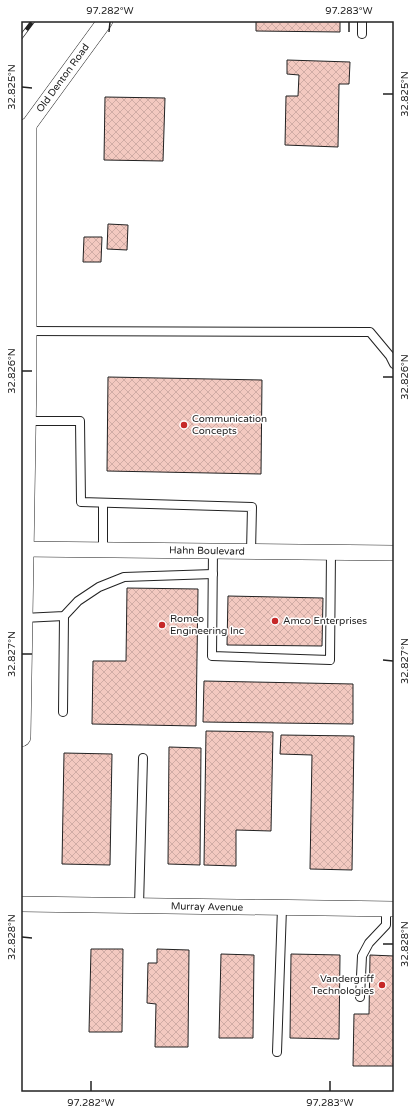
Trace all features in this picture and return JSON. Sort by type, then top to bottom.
[{"type":"street","name":"Old Denton Road","points":[[24,132],[105,21]]},
{"type":"street","points":[[21,737],[22,549],[27,331],[24,132]]},
{"type":"street","name":"Hahn Boulevard","points":[[22,549],[394,554]]},
{"type":"street","name":"Murray Avenue","points":[[21,904],[390,909]]},
{"type":"lane","points":[[362,21],[362,34]]},
{"type":"lane","points":[[27,331],[370,332],[390,356],[394,364]]},
{"type":"lane","points":[[26,421],[80,421],[81,502],[252,507],[251,552]]},
{"type":"lane","points":[[103,503],[103,550]]},
{"type":"lane","points":[[213,551],[212,656],[330,660],[331,553]]},
{"type":"lane","points":[[63,712],[64,616],[78,601],[99,587],[124,577],[213,574]]},
{"type":"lane","points":[[22,618],[64,616]]},
{"type":"lane","points":[[139,906],[143,758]]},
{"type":"lane","points":[[277,1052],[282,908]]},
{"type":"lane","points":[[360,998],[362,956],[369,943],[386,924],[390,909]]},
{"type":"building","points":[[256,21],[340,21],[340,32],[256,31]]},
{"type":"building","points":[[287,60],[350,62],[349,84],[339,84],[338,147],[285,145],[286,96],[298,96],[299,75],[287,74]]},
{"type":"building","points":[[105,97],[165,98],[163,161],[104,160]]},
{"type":"building","points":[[108,224],[128,225],[127,250],[107,249]]},
{"type":"building","points":[[84,237],[102,237],[101,262],[83,262]]},
{"type":"building","name":"Communication Concepts","points":[[108,377],[262,380],[261,474],[107,471]]},
{"type":"building","name":"Romeo Engineering Inc","points":[[127,588],[198,589],[196,726],[92,724],[93,661],[126,661]]},
{"type":"building","name":"Amco Enterprises","points":[[228,596],[323,598],[322,646],[227,645]]},
{"type":"building","points":[[204,681],[353,684],[353,724],[203,722]]},
{"type":"building","points":[[206,731],[273,732],[271,831],[236,830],[236,866],[204,865]]},
{"type":"building","points":[[281,735],[354,736],[352,870],[310,869],[312,755],[280,754]]},
{"type":"building","points":[[169,747],[201,748],[200,865],[168,864]]},
{"type":"building","points":[[64,753],[112,754],[110,865],[62,864]]},
{"type":"building","points":[[91,949],[123,949],[122,1032],[89,1032]]},
{"type":"building","points":[[157,949],[189,950],[188,1047],[155,1047],[156,1004],[147,1003],[148,963],[157,963]]},
{"type":"building","points":[[221,954],[254,955],[253,1038],[219,1038]]},
{"type":"building","points":[[291,954],[340,955],[339,1039],[290,1038]]},
{"type":"building","name":"Vandergriff Technologies","points":[[370,955],[394,956],[394,1066],[353,1066],[354,1014],[369,1014]]},
{"type":"railway","points":[[21,37],[33,21]]},
{"type":"place","name":"Communication Concepts","points":[[184,425]]},
{"type":"place","name":"Amco Enterprises","points":[[275,621]]},
{"type":"place","name":"Romeo Engineering Inc","points":[[162,625]]},
{"type":"place","name":"Vandergriff Technologies","points":[[382,985]]}]
